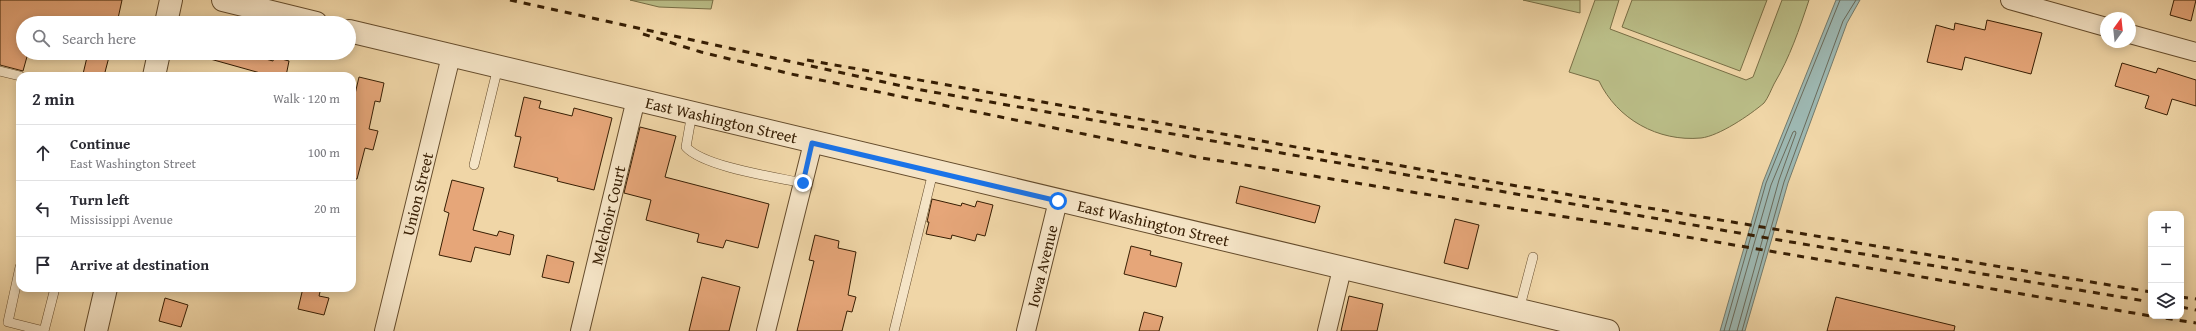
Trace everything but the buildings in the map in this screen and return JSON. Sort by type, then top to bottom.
[{"type":"street","points":[[168,16],[171,0]]},
{"type":"street","points":[[223,0],[288,16]]},
{"type":"street","points":[[2010,0],[2100,25]]},
{"type":"street","name":"East Washington Street","points":[[356,33],[636,99],[933,172],[1608,331]]},
{"type":"street","points":[[2136,36],[2196,52]]},
{"type":"street","name":"Union Street","points":[[384,331],[451,56]]},
{"type":"street","points":[[155,72],[157,60]]},
{"type":"street","name":"Melchoir Court","points":[[580,331],[636,99]]},
{"type":"street","points":[[766,331],[812,143]]},
{"type":"street","name":"Iowa Avenue","points":[[1026,331],[1058,201]]},
{"type":"street","points":[[1327,331],[1342,269]]},
{"type":"street","points":[[96,331],[105,292]]},
{"type":"lane","points":[[474,165],[498,67]]},
{"type":"lane","points":[[0,71],[16,75]]},
{"type":"lane","points":[[692,113],[686,147],[690,152],[715,163],[803,183]]},
{"type":"lane","points":[[894,331],[933,172]]},
{"type":"lane","points":[[1518,310],[1533,257]]},
{"type":"lane","points":[[16,285],[8,322],[44,331],[54,292]]},
{"type":"green space","points":[[630,0],[713,0],[711,9],[659,7]]},
{"type":"green space","points":[[1523,0],[1580,0],[1580,13]]},
{"type":"green space","points":[[1595,0],[1619,0],[1610,29],[1746,80],[1753,77],[1782,0],[1809,0],[1798,33],[1785,64],[1764,103],[1743,119],[1716,133],[1701,138],[1685,138],[1655,132],[1641,125],[1628,117],[1616,106],[1607,95],[1599,81],[1569,72]]},
{"type":"green space","points":[[1632,0],[1767,0],[1740,71],[1622,27]]},
{"type":"water","points":[[1836,0],[1860,0],[1847,23],[1788,183],[1745,331],[1720,331],[1763,182]]},
{"type":"railway","points":[[510,0],[916,89],[1779,240],[2148,302]]},
{"type":"railway","points":[[643,34],[701,52],[791,74],[1196,157],[1646,230],[2148,315]]},
{"type":"railway","points":[[807,60],[1481,180],[2148,291]]},
{"type":"railway","points":[[2184,297],[2196,299]]},
{"type":"railway","points":[[2184,308],[2196,310]]},
{"type":"railway","points":[[2171,319],[2196,323]]},
{"type":"route","points":[[803,183],[812,143],[1058,201]]}]
